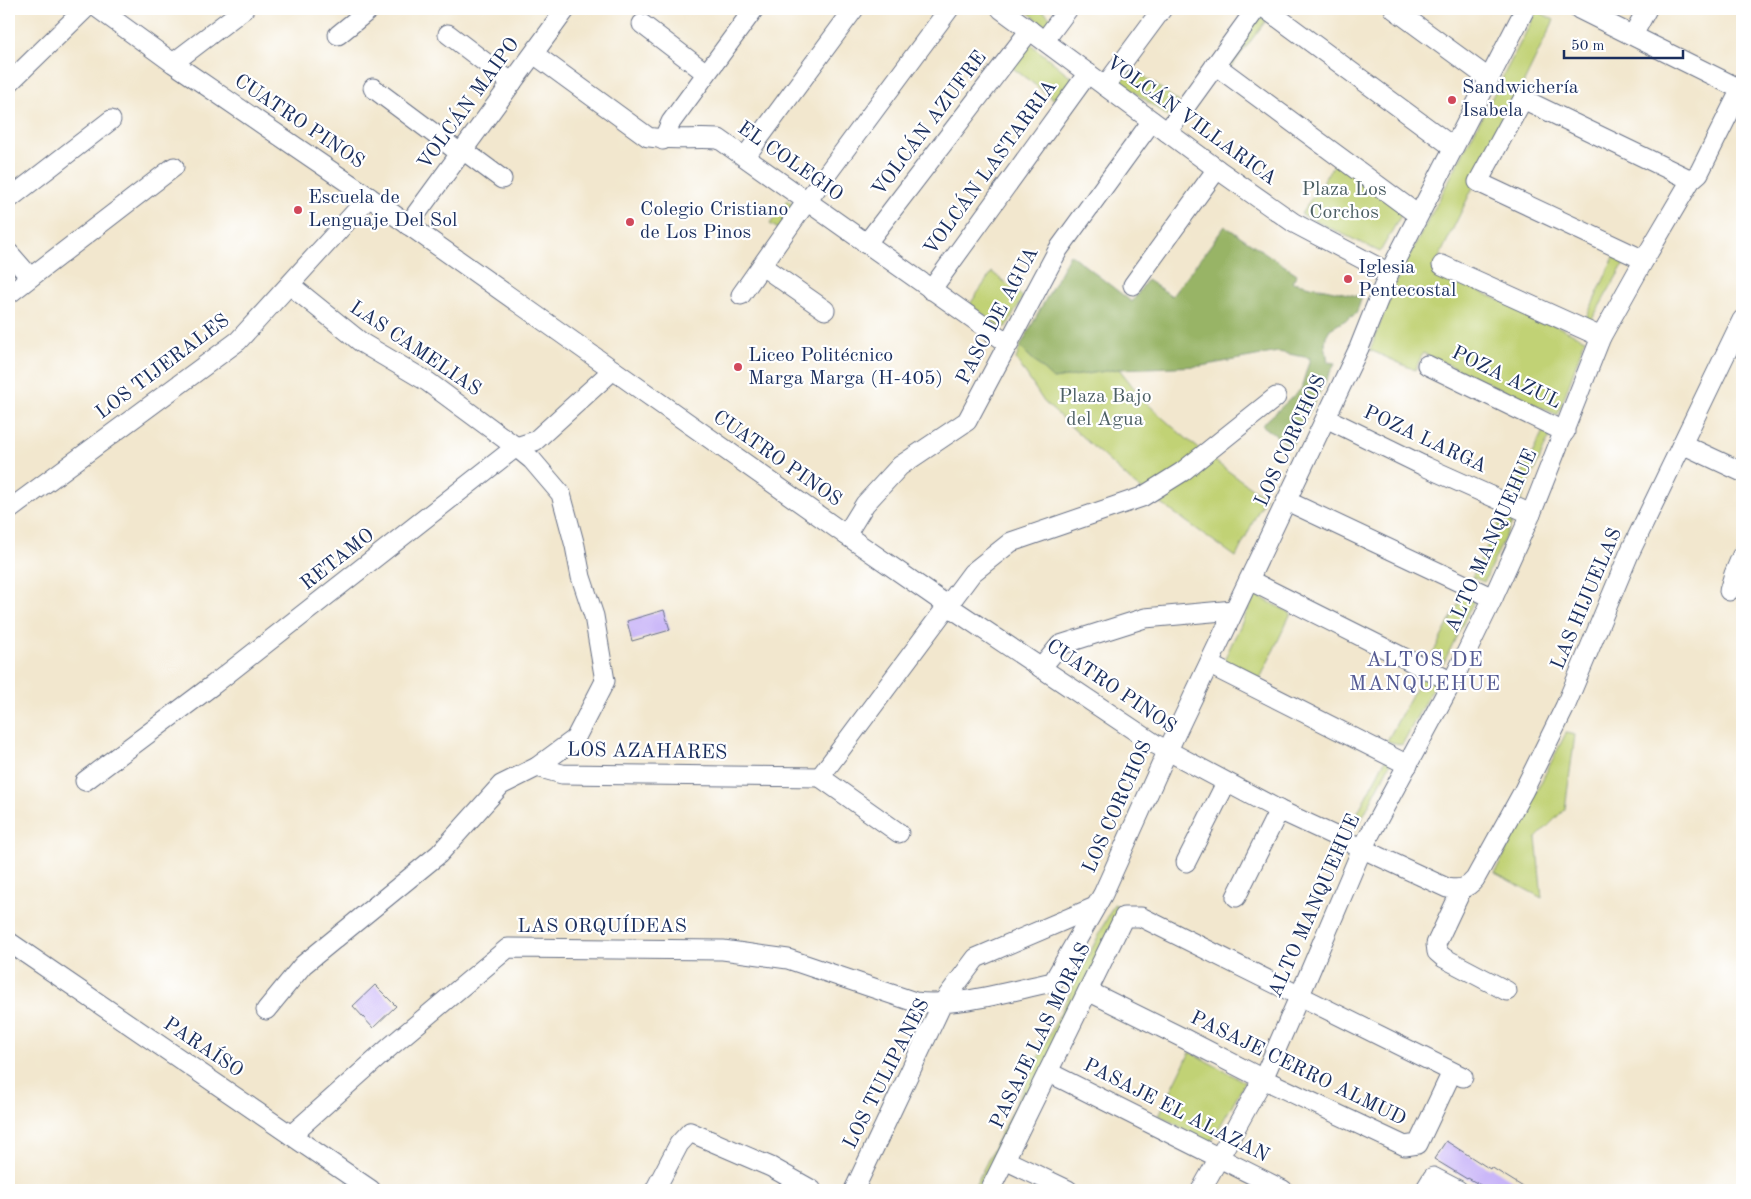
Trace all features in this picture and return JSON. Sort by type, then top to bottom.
[{"type":"street","points":[[10,80],[85,9]]},
{"type":"street","name":"CUATRO PINOS","points":[[99,9],[173,63],[369,197],[846,535],[1167,752],[1278,810],[1446,888],[1462,889]]},
{"type":"street","points":[[173,63],[244,9]]},
{"type":"street","points":[[338,35],[370,9]]},
{"type":"street","points":[[663,140],[671,122],[754,9]]},
{"type":"street","points":[[745,157],[854,9]]},
{"type":"street","points":[[741,295],[807,201],[949,9]]},
{"type":"street","name":"VOLCÁN VILLARICA","points":[[1001,9],[1294,223],[1388,273]]},
{"type":"street","name":"VOLCÁN AZUFRE","points":[[866,244],[1037,35],[1068,9]]},
{"type":"street","points":[[1106,86],[1162,9]]},
{"type":"street","points":[[1167,132],[1256,9]]},
{"type":"street","points":[[1266,9],[1351,70],[1452,147]]},
{"type":"street","points":[[1394,9],[1488,78]]},
{"type":"street","name":"LOS CORCHOS","points":[[1099,901],[1167,752],[1359,348],[1388,273],[1525,9]]},
{"type":"street","points":[[1579,9],[1738,88]]},
{"type":"street","points":[[1633,35],[1647,9]]},
{"type":"street","name":"VOLCÁN MAIPO","points":[[408,225],[534,54],[560,11]]},
{"type":"street","points":[[642,24],[706,73]]},
{"type":"street","points":[[448,34],[512,83]]},
{"type":"street","name":"EL COLEGIO","points":[[534,54],[648,138],[663,140],[719,139],[1009,344]]},
{"type":"street","points":[[1215,65],[1418,215]]},
{"type":"street","name":"VOLCÁN LASTARRIA","points":[[931,290],[1088,73]]},
{"type":"street","points":[[373,88],[502,179]]},
{"type":"street","name":"ALTO MANQUEHUE","points":[[1200,1190],[1262,1079],[1300,996],[1362,849],[1452,682],[1493,598],[1531,514],[1601,338],[1691,180],[1699,173],[1738,88]]},
{"type":"street","points":[[1644,260],[1478,182],[1523,99],[1691,180]]},
{"type":"street","points":[[9,199],[111,120]]},
{"type":"street","name":"PASO DE AGUA","points":[[846,535],[865,504],[900,466],[967,421],[1058,250],[1152,120]]},
{"type":"street","points":[[9,294],[174,167]]},
{"type":"street","points":[[1133,285],[1218,169]]},
{"type":"street","name":"LOS TIJERALES","points":[[9,510],[238,341],[369,197]]},
{"type":"street","points":[[9,253],[30,277]]},
{"type":"street","points":[[1442,265],[1601,338]]},
{"type":"street","points":[[762,266],[824,310]]},
{"type":"street","name":"LAS CAMELIAS","points":[[290,285],[362,343],[428,382],[516,447],[532,460],[560,494],[575,546],[581,577],[594,616],[605,682],[575,738],[537,767]]},
{"type":"street","name":"LAS HIJUELAS","points":[[1507,991],[1444,958],[1437,952],[1436,944],[1462,889],[1470,885],[1475,879],[1565,707],[1630,554],[1742,320]]},
{"type":"street","name":"POZA AZUL","points":[[1428,365],[1565,432]]},
{"type":"street","name":"RETAMO","points":[[85,781],[236,667],[516,447],[535,442],[613,370]]},
{"type":"street","points":[[899,833],[820,777],[972,572],[1011,542],[1142,497],[1182,472],[1276,397]]},
{"type":"street","name":"POZA LARGA","points":[[1326,418],[1426,467],[1531,514]]},
{"type":"street","points":[[1682,444],[1742,472]]},
{"type":"street","points":[[1287,501],[1493,598]]},
{"type":"street","points":[[1729,591],[1742,554]]},
{"type":"street","points":[[1249,580],[1452,682]]},
{"type":"street","points":[[1041,668],[1060,645],[1145,618],[1234,610]]},
{"type":"street","points":[[1210,664],[1408,765]]},
{"type":"street","points":[[266,1010],[303,965],[439,854],[501,785],[537,767]]},
{"type":"street","name":"LOS AZAHARES","points":[[537,767],[562,774],[820,777]]},
{"type":"street","points":[[1186,862],[1226,783]]},
{"type":"street","points":[[1236,897],[1278,810]]},
{"type":"street","points":[[943,1002],[976,958],[1099,901]]},
{"type":"street","name":"LOS TULIPANES","points":[[854,1190],[943,1002],[979,998],[1053,982],[1099,901]]},
{"type":"street","name":"PASAJE LAS MORAS","points":[[990,1190],[1124,917],[1141,917],[1300,996]]},
{"type":"street","name":"PARAÍSO","points":[[9,942],[371,1190]]},
{"type":"street","name":"LAS ORQUÍDEAS","points":[[291,1136],[391,1046],[508,948],[723,950],[788,959],[915,1002],[931,1004],[943,1002]]},
{"type":"street","name":"PASAJE CERRO ALMUD","points":[[1088,991],[1262,1079],[1405,1146],[1418,1144],[1458,1075],[1300,996]]},
{"type":"street","name":"PASAJE EL ALAZAN","points":[[1048,1072],[1283,1190]]},
{"type":"street","points":[[655,1190],[679,1144],[690,1132],[771,1167],[812,1190]]},
{"type":"street","points":[[1005,1160],[1068,1190]]},
{"type":"street","points":[[1425,1190],[1433,1177],[1458,1190]]},
{"type":"green space","points":[[1024,9],[1040,9],[1053,19],[1046,27]]},
{"type":"green space","points":[[1537,11],[1554,20],[1433,270],[1585,339],[1558,415],[1423,353],[1415,370],[1370,350],[1397,280]]},
{"type":"green space","points":[[1263,13],[1268,18],[1231,67],[1226,62]]},
{"type":"green space","points":[[1028,42],[1075,80],[1059,103],[1010,66]]},
{"type":"green space","points":[[1129,65],[1179,102],[1167,116],[1118,80]]},
{"type":"green space","name":"Plaza Los Corchos","points":[[1337,160],[1404,210],[1380,252],[1301,214]]},
{"type":"green space","points":[[787,200],[796,206],[780,230],[770,224]]},
{"type":"green space","points":[[1225,226],[1297,274],[1292,282],[1362,297],[1356,314],[1330,329],[1326,336],[1325,344],[1328,362],[1335,363],[1291,447],[1262,425],[1301,389],[1310,358],[1278,352],[1201,366],[1119,369],[1053,379],[1020,347],[1070,254],[1132,302],[1147,280],[1172,296]]},
{"type":"green space","points":[[1621,255],[1626,260],[1591,321],[1585,320],[1614,257]]},
{"type":"green space","points":[[992,272],[1023,297],[1006,327],[999,326],[970,304]]},
{"type":"green space","name":"Plaza Bajo del Agua","points":[[1020,347],[1053,379],[1119,369],[1145,401],[1163,418],[1220,465],[1265,497],[1236,557],[1135,485],[1044,402],[1016,359]]},
{"type":"green space","points":[[1544,429],[1551,433],[1521,501],[1511,497]]},
{"type":"green space","points":[[1506,509],[1516,514],[1484,582],[1472,577]]},
{"type":"green space","points":[[1255,595],[1291,613],[1259,681],[1222,664]]},
{"type":"green space","points":[[1462,597],[1474,601],[1443,664],[1430,659]]},
{"type":"green space","points":[[1422,676],[1435,683],[1402,745],[1387,741]]},
{"type":"green space","points":[[1566,733],[1575,735],[1565,809],[1536,838],[1542,898],[1495,873]]},
{"type":"green space","points":[[1385,760],[1391,762],[1357,828],[1351,825]]},
{"type":"green space","points":[[1114,904],[1124,909],[984,1190],[973,1190]]},
{"type":"green space","points":[[1190,1052],[1245,1082],[1210,1144],[1159,1115]]},
{"type":"building","points":[[664,610],[670,630],[632,641],[627,621]]},
{"type":"building","points":[[375,985],[396,1006],[373,1028],[353,1006]]},
{"type":"building","points":[[1446,1141],[1528,1190],[1489,1190],[1467,1179],[1434,1159]]},
{"type":"place","name":"Sandwichería Isabela","points":[[1452,100]]},
{"type":"place","name":"Escuela de Lenguaje Del Sol","points":[[298,210]]},
{"type":"place","name":"Colegio Cristiano de Los Pinos","points":[[630,222]]},
{"type":"place","name":"Iglesia Pentecostal","points":[[1348,279]]},
{"type":"place","name":"Liceo Politécnico Marga Marga (H-405)","points":[[738,367]]},
{"type":"district","name":"ALTOS DE MANQUEHUE","points":[[1425,672]]}]
